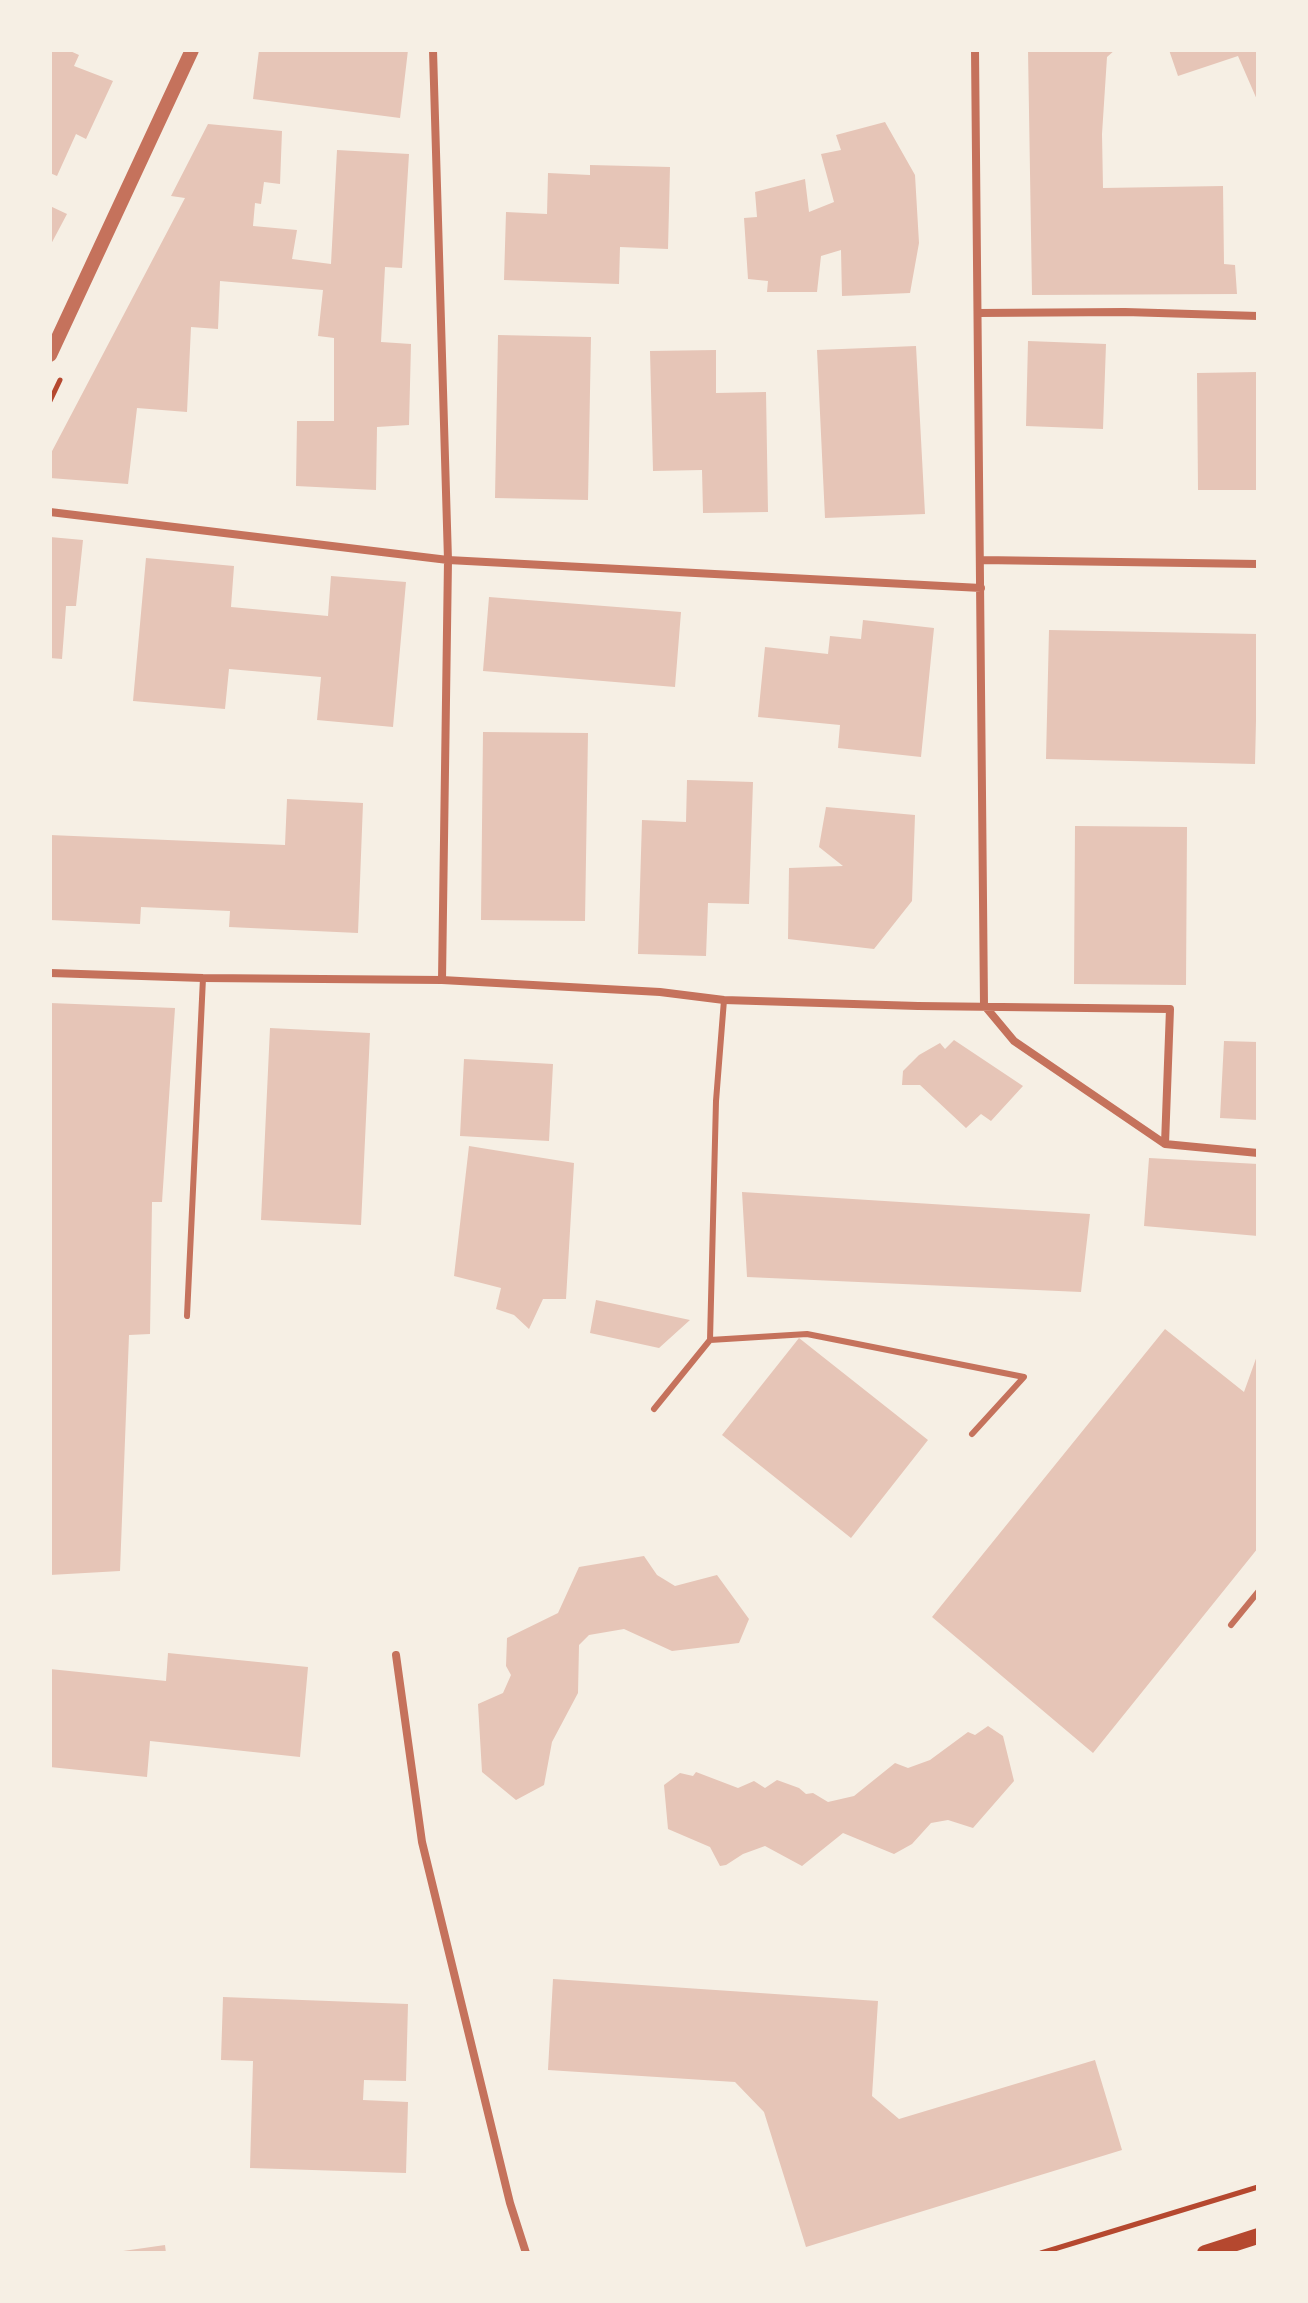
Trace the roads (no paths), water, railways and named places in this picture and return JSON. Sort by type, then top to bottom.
[{"type":"main road","points":[[1205,2253],[1258,2236]]},
{"type":"street","points":[[50,355],[192,50]]},
{"type":"street","points":[[433,50],[448,560],[442,980]]},
{"type":"street","points":[[975,50],[984,1005],[1014,1041],[1165,1144],[1258,1153]]},
{"type":"street","points":[[978,313],[1125,312],[1258,316]]},
{"type":"street","points":[[50,512],[448,560],[981,588]]},
{"type":"street","points":[[981,560],[1258,564]]},
{"type":"street","points":[[50,973],[442,980],[660,992],[724,1000],[1170,1009],[1165,1144]]},
{"type":"street","points":[[396,1655],[422,1842],[506,2188],[526,2253]]},
{"type":"lane","points":[[187,1316],[203,978]]},
{"type":"lane","points":[[654,1409],[710,1340],[716,1101],[724,1000]]},
{"type":"lane","points":[[710,1340],[807,1334],[1024,1377],[972,1434]]},
{"type":"lane","points":[[1231,1625],[1258,1592]]}]
